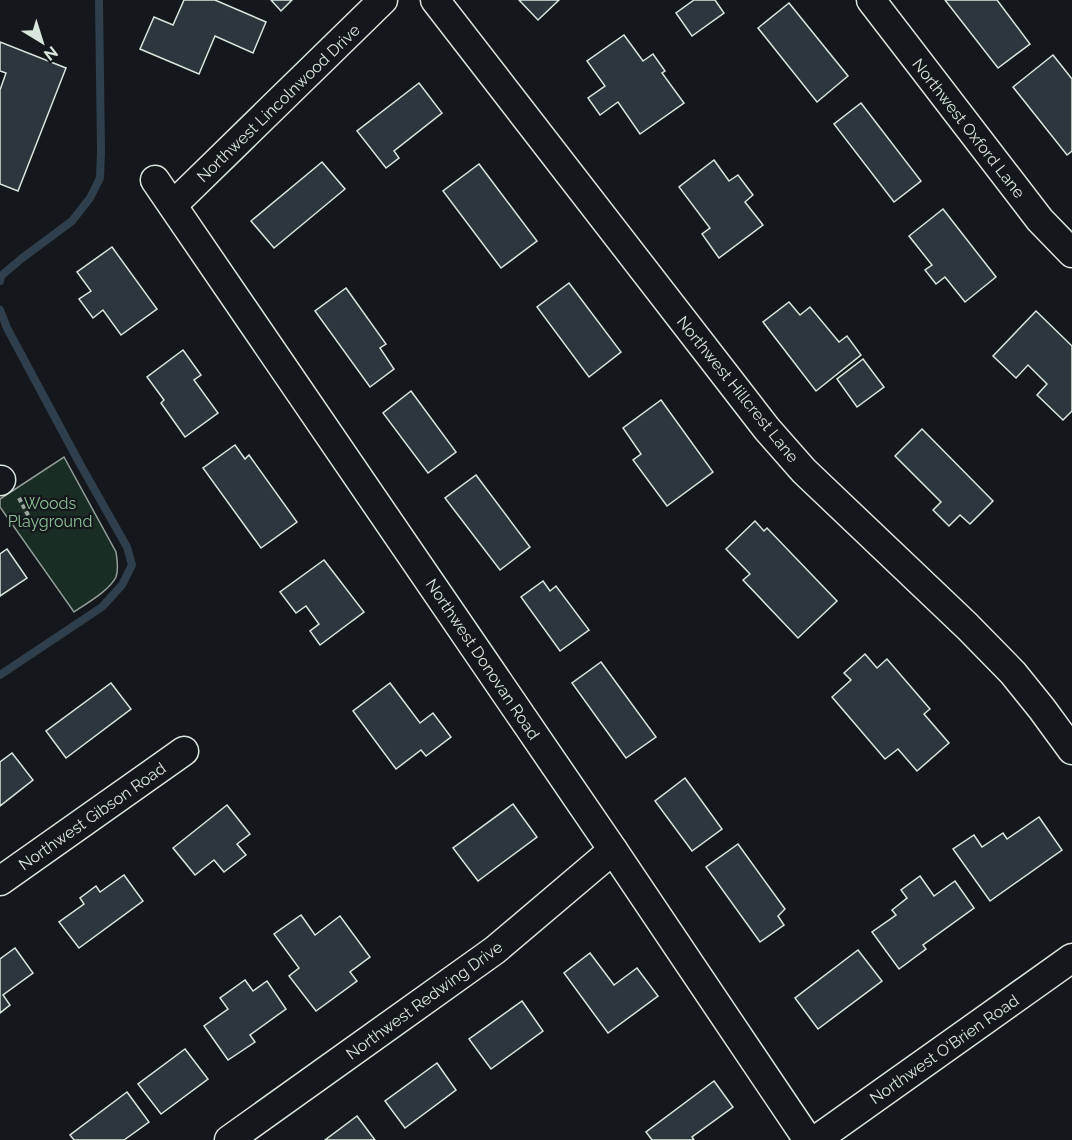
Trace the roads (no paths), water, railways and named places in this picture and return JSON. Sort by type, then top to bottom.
[{"type":"street","name":"Northwest Lincolnwood Drive","points":[[173,206],[382,0]]},
{"type":"street","name":"Northwest Hillcrest Lane","points":[[435,0],[767,429],[804,471],[968,626],[1013,673],[1072,750]]},
{"type":"street","name":"Northwest Oxford Lane","points":[[871,0],[1040,220],[1072,253]]},
{"type":"street","name":"Northwest Donovan Road","points":[[155,180],[613,850],[808,1140]]},
{"type":"street","name":"Northwest Gibson Road","points":[[0,881],[184,751]]},
{"type":"street","name":"Northwest Redwing Drive","points":[[229,1140],[495,950],[613,850]]},
{"type":"street","name":"Northwest O'Brien Road","points":[[816,1140],[1072,958]]},
{"type":"waterway","points":[[0,281],[1,276],[21,259],[72,221],[90,198],[100,178],[99,0]]},
{"type":"waterway","points":[[0,310],[7,328],[127,547],[132,565],[122,585],[102,607],[0,675]]},
{"type":"park label","name":"Woods Playground","points":[[50,512]]}]
